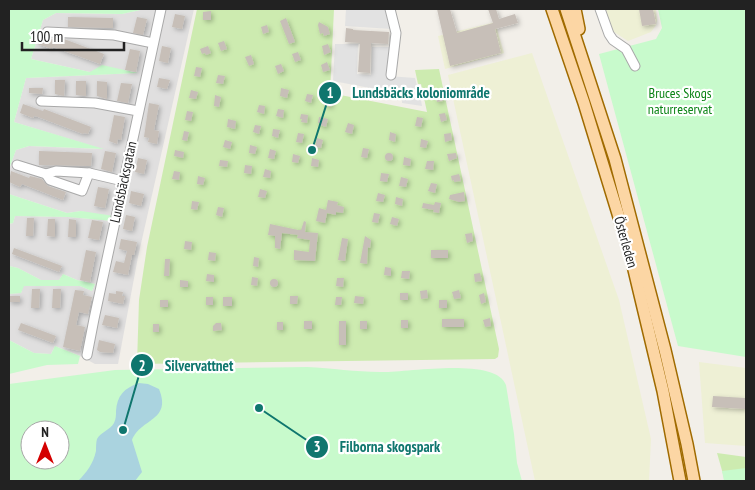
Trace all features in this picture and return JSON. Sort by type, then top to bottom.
[{"type":"main road","points":[[544,9],[584,103]]},
{"type":"main road","name":"Österleden","points":[[552,9],[584,103],[630,253],[663,391],[680,481]]},
{"type":"main road","name":"Österleden","points":[[566,9],[615,159],[662,340],[694,481]]},
{"type":"main road","points":[[575,9],[589,77]]},
{"type":"street","name":"Lundsbäcksgatan","points":[[87,355],[161,9]]},
{"type":"street","points":[[390,9],[396,33],[391,75]]},
{"type":"street","points":[[600,9],[609,34],[613,40],[629,53],[635,66]]},
{"type":"street","points":[[47,32],[114,34],[153,43]]},
{"type":"street","points":[[41,101],[95,104],[138,111]]},
{"type":"street","points":[[17,165],[46,174],[56,171],[89,173],[123,181]]},
{"type":"street","points":[[46,174],[50,180],[82,191],[89,173]]},
{"type":"shaded area","points":[[145,9],[194,9],[138,257],[118,364],[95,364],[55,346],[51,354],[34,353],[9,340],[9,294],[21,293],[23,286],[80,286],[92,291],[95,284],[77,280],[63,274],[59,280],[41,280],[18,268],[9,266],[9,224],[13,223],[15,216],[68,217],[113,221],[81,211],[67,213],[9,194],[9,169],[16,150],[29,146],[102,149],[14,122],[26,78],[136,73],[90,72],[31,59],[43,20],[56,13],[122,14]]},
{"type":"shaded area","points":[[346,9],[387,9],[392,29],[345,26]]},
{"type":"shaded area","points":[[335,44],[358,44],[357,74],[371,75],[372,47],[392,47],[388,76],[415,78],[417,86],[420,86],[423,99],[421,100],[422,106],[402,103],[402,94],[333,81]]},
{"type":"green space","points":[[9,9],[145,9],[122,14],[56,13],[43,20],[31,59],[90,72],[102,65],[138,73],[26,78],[14,122],[104,149],[29,146],[16,150],[9,169]]},
{"type":"green space","points":[[197,9],[334,9],[330,93],[427,112],[421,84],[418,84],[415,70],[439,69],[499,349],[498,357],[495,359],[137,364],[139,300],[147,247]]},
{"type":"green space","points":[[606,9],[656,9],[656,25],[651,32],[628,41],[611,30]]},
{"type":"green space","name":"Bruces Skogs naturreservat","points":[[658,9],[746,9],[746,357],[678,346],[599,54],[656,39],[662,28]]},
{"type":"green space","points":[[495,22],[504,53],[445,69],[438,36]]},
{"type":"green space","points":[[532,53],[619,300],[651,439],[649,481],[535,481],[448,75]]},
{"type":"green space","points":[[9,194],[67,213],[81,211],[114,216],[113,221],[68,217],[15,216],[13,223],[9,224]]},
{"type":"green space","points":[[9,266],[18,268],[41,280],[59,280],[63,274],[77,280],[95,284],[92,291],[80,286],[24,286],[21,293],[9,294]]},
{"type":"green space","points":[[9,340],[34,353],[51,354],[55,346],[80,356],[78,364],[47,365],[9,374]]},
{"type":"green space","points":[[699,362],[746,368],[746,446],[705,443]]},
{"type":"green space","points":[[307,367],[371,372],[448,368],[468,368],[485,371],[499,376],[506,385],[517,463],[522,481],[9,481],[9,384],[115,370]]},
{"type":"green space","points":[[717,453],[746,457],[746,481],[725,481]]},
{"type":"green space","points":[[746,468],[746,481],[724,481],[722,471]]},
{"type":"water","points":[[139,383],[148,384],[159,389],[162,399],[162,407],[159,413],[136,433],[132,440],[142,472],[135,481],[78,481],[87,471],[93,460],[97,439],[114,423],[118,401],[122,393],[129,387]]},
{"type":"building","points":[[437,9],[450,9],[457,33],[493,23],[488,9],[496,9],[499,19],[515,14],[518,23],[495,29],[501,53],[450,66]]},
{"type":"building","points":[[639,9],[653,9],[656,24],[642,26]]},
{"type":"building","points":[[211,11],[211,20],[203,20],[203,12]]},
{"type":"building","points":[[175,14],[185,16],[182,29],[172,27]]},
{"type":"building","points":[[68,17],[113,18],[113,28],[68,27]]},
{"type":"building","points":[[137,17],[147,19],[143,35],[133,33]]},
{"type":"building","points":[[286,18],[295,42],[289,44],[280,21]]},
{"type":"building","points":[[319,22],[328,27],[330,34],[324,36],[323,33],[320,34]]},
{"type":"building","points":[[267,25],[269,32],[263,34],[261,27]]},
{"type":"building","points":[[346,28],[389,32],[388,44],[371,43],[370,73],[358,72],[360,43],[345,42]]},
{"type":"building","points":[[40,37],[61,41],[64,39],[104,54],[100,64],[53,47],[52,49],[37,44]]},
{"type":"building","points":[[224,41],[227,49],[221,51],[218,43]]},
{"type":"building","points":[[328,44],[331,52],[324,55],[322,46]]},
{"type":"building","points":[[162,46],[171,48],[168,63],[159,61]]},
{"type":"building","points":[[208,46],[211,53],[202,54],[200,49]]},
{"type":"building","points":[[130,49],[140,51],[136,72],[125,70]]},
{"type":"building","points":[[298,52],[301,60],[295,62],[292,54]]},
{"type":"building","points":[[251,55],[254,64],[249,66],[245,57]]},
{"type":"building","points":[[327,62],[330,70],[323,72],[321,65]]},
{"type":"building","points":[[281,64],[284,71],[278,74],[275,66]]},
{"type":"building","points":[[196,67],[202,68],[200,77],[194,76]]},
{"type":"building","points":[[218,75],[225,76],[223,84],[216,83]]},
{"type":"building","points":[[159,78],[170,80],[167,89],[157,87]]},
{"type":"building","points":[[55,80],[65,80],[64,96],[55,94]]},
{"type":"building","points":[[76,81],[86,81],[86,96],[76,95]]},
{"type":"building","points":[[97,81],[107,82],[107,99],[97,96]]},
{"type":"building","points":[[121,83],[132,84],[128,103],[117,101]]},
{"type":"building","points":[[29,88],[43,88],[42,94],[29,93]]},
{"type":"building","points":[[281,88],[289,90],[287,98],[280,96]]},
{"type":"building","points":[[191,90],[198,92],[196,99],[189,98]]},
{"type":"building","points":[[441,92],[443,101],[437,102],[435,94]]},
{"type":"building","points":[[307,94],[313,95],[311,103],[305,101]]},
{"type":"building","points":[[215,95],[221,97],[219,107],[214,106]]},
{"type":"building","points":[[326,98],[332,99],[331,107],[324,105]]},
{"type":"building","points":[[149,103],[159,105],[154,130],[159,131],[157,144],[148,142],[149,138],[144,137]]},
{"type":"building","points":[[23,104],[43,111],[44,109],[91,127],[88,134],[83,134],[38,117],[34,116],[33,118],[20,113]]},
{"type":"building","points":[[259,105],[265,106],[264,114],[257,112]]},
{"type":"building","points":[[278,109],[284,110],[283,118],[276,116]]},
{"type":"building","points":[[187,111],[193,112],[191,121],[185,120]]},
{"type":"building","points":[[445,113],[447,120],[441,122],[439,114]]},
{"type":"building","points":[[301,114],[308,115],[307,123],[301,122]]},
{"type":"building","points":[[114,115],[125,117],[121,140],[118,139],[117,144],[109,141]]},
{"type":"building","points":[[319,117],[328,119],[326,127],[318,123]]},
{"type":"building","points":[[417,117],[423,118],[421,127],[415,126]]},
{"type":"building","points":[[228,119],[236,121],[235,129],[227,127]]},
{"type":"building","points":[[348,123],[354,125],[352,134],[345,132]]},
{"type":"building","points":[[255,125],[261,126],[259,134],[253,132]]},
{"type":"building","points":[[273,129],[280,130],[278,138],[272,136]]},
{"type":"building","points":[[184,131],[189,132],[187,141],[182,140]]},
{"type":"building","points":[[390,132],[396,134],[395,142],[389,140]]},
{"type":"building","points":[[298,133],[304,134],[302,143],[296,142]]},
{"type":"building","points":[[451,133],[452,140],[445,142],[444,134]]},
{"type":"building","points":[[317,138],[323,140],[321,148],[315,147]]},
{"type":"building","points":[[421,139],[428,141],[426,148],[420,147]]},
{"type":"building","points":[[225,140],[232,142],[230,149],[223,147]]},
{"type":"building","points":[[250,145],[257,147],[255,154],[249,153]]},
{"type":"building","points":[[363,148],[369,149],[367,158],[361,157]]},
{"type":"building","points":[[270,149],[276,151],[274,159],[268,158]]},
{"type":"building","points":[[175,150],[184,152],[183,158],[174,156]]},
{"type":"building","points":[[39,151],[92,153],[91,166],[39,165]]},
{"type":"building","points":[[105,151],[116,153],[112,172],[101,169]]},
{"type":"building","points":[[389,153],[393,157],[389,161],[385,157]]},
{"type":"building","points":[[456,153],[457,158],[449,161],[447,154]]},
{"type":"building","points":[[293,154],[300,156],[298,163],[292,162]]},
{"type":"building","points":[[404,157],[411,159],[410,166],[403,165]]},
{"type":"building","points":[[138,158],[147,160],[144,174],[135,172]]},
{"type":"building","points":[[312,158],[319,160],[318,167],[311,166]]},
{"type":"building","points":[[220,160],[228,161],[227,167],[219,166]]},
{"type":"building","points":[[427,161],[434,161],[433,170],[425,169]]},
{"type":"building","points":[[245,165],[252,166],[251,174],[244,173]]},
{"type":"building","points":[[265,169],[271,171],[270,178],[263,177]]},
{"type":"building","points":[[11,171],[29,178],[30,176],[42,179],[48,186],[66,192],[63,200],[22,184],[20,187],[9,182]]},
{"type":"building","points":[[174,171],[180,172],[179,180],[172,179]]},
{"type":"building","points":[[381,173],[389,174],[387,182],[380,181]]},
{"type":"building","points":[[459,174],[461,181],[452,181],[451,176]]},
{"type":"building","points":[[198,176],[205,178],[203,185],[197,184]]},
{"type":"building","points":[[401,177],[408,179],[406,187],[399,186]]},
{"type":"building","points":[[431,183],[437,184],[435,193],[428,191]]},
{"type":"building","points":[[98,187],[109,189],[105,208],[94,206]]},
{"type":"building","points":[[260,189],[267,191],[265,198],[258,197]]},
{"type":"building","points":[[131,191],[144,194],[141,206],[129,203]]},
{"type":"building","points":[[464,192],[465,201],[459,202],[449,199],[450,195]]},
{"type":"building","points":[[378,193],[385,195],[383,202],[376,201]]},
{"type":"building","points":[[396,197],[403,199],[402,206],[395,204]]},
{"type":"building","points":[[328,200],[338,202],[337,205],[344,207],[343,213],[336,212],[336,215],[327,213],[325,223],[316,221],[319,208],[326,210]]},
{"type":"building","points":[[192,201],[199,202],[197,210],[191,209]]},
{"type":"building","points":[[435,202],[441,203],[439,213],[422,208],[423,203],[434,205]]},
{"type":"building","points":[[218,207],[224,208],[222,217],[216,215]]},
{"type":"building","points":[[374,213],[380,214],[378,223],[372,222]]},
{"type":"building","points":[[126,215],[135,217],[132,231],[123,229]]},
{"type":"building","points":[[392,217],[399,219],[397,226],[390,224]]},
{"type":"building","points":[[27,218],[34,218],[33,236],[26,236]]},
{"type":"building","points":[[48,219],[55,219],[55,237],[47,236]]},
{"type":"building","points":[[69,219],[76,220],[76,237],[68,237]]},
{"type":"building","points":[[92,220],[103,222],[99,240],[88,238]]},
{"type":"building","points":[[304,221],[306,222],[305,232],[318,233],[315,261],[294,260],[294,250],[309,252],[310,240],[297,238],[298,235],[282,233],[280,249],[275,248],[275,236],[268,235],[270,224],[301,230]]},
{"type":"building","points":[[472,233],[473,241],[467,243],[465,234]]},
{"type":"building","points":[[365,236],[371,240],[370,248],[368,247],[367,264],[360,263]]},
{"type":"building","points":[[342,238],[348,239],[345,261],[338,260]]},
{"type":"building","points":[[121,239],[137,242],[128,275],[113,272],[116,261],[124,263],[127,251],[119,249]]},
{"type":"building","points":[[185,241],[192,242],[191,250],[184,249]]},
{"type":"building","points":[[14,248],[62,266],[59,272],[12,254]]},
{"type":"building","points":[[86,250],[96,252],[90,282],[80,280]]},
{"type":"building","points":[[431,250],[448,250],[448,258],[431,258]]},
{"type":"building","points":[[209,252],[216,253],[215,261],[208,260]]},
{"type":"building","points":[[254,257],[259,258],[258,267],[253,266]]},
{"type":"building","points":[[165,259],[170,259],[169,276],[164,276]]},
{"type":"building","points":[[385,267],[391,268],[391,276],[384,275]]},
{"type":"building","points":[[402,271],[410,271],[409,279],[401,278]]},
{"type":"building","points":[[480,273],[482,281],[475,282],[474,274]]},
{"type":"building","points":[[207,274],[214,275],[214,282],[206,281]]},
{"type":"building","points":[[252,277],[258,278],[257,286],[251,285]]},
{"type":"building","points":[[337,278],[344,278],[343,287],[336,286]]},
{"type":"building","points":[[274,279],[278,283],[274,287],[270,283]]},
{"type":"building","points":[[180,280],[188,281],[188,287],[180,287]]},
{"type":"building","points":[[32,289],[40,289],[39,308],[31,308]]},
{"type":"building","points":[[53,289],[61,289],[60,308],[52,308]]},
{"type":"building","points":[[75,290],[84,291],[83,295],[92,297],[88,314],[79,312],[76,325],[85,327],[80,351],[63,347]]},
{"type":"building","points":[[427,290],[428,298],[421,299],[420,291]]},
{"type":"building","points":[[459,290],[461,298],[454,299],[452,292]]},
{"type":"building","points":[[116,291],[123,292],[122,296],[125,296],[123,304],[108,301],[109,293],[116,294]]},
{"type":"building","points":[[400,293],[408,293],[408,300],[400,300]]},
{"type":"building","points":[[484,293],[486,302],[481,304],[479,295]]},
{"type":"building","points":[[9,296],[20,296],[20,302],[9,302]]},
{"type":"building","points":[[290,296],[298,296],[297,304],[290,304]]},
{"type":"building","points":[[355,296],[364,297],[363,304],[354,303]]},
{"type":"building","points":[[206,297],[213,297],[213,305],[206,305]]},
{"type":"building","points":[[223,297],[232,297],[232,306],[223,306]]},
{"type":"building","points":[[336,297],[342,297],[341,305],[335,305]]},
{"type":"building","points":[[160,300],[168,300],[168,307],[160,307]]},
{"type":"building","points":[[439,300],[447,300],[447,308],[439,308]]},
{"type":"building","points":[[105,315],[119,318],[117,328],[102,325]]},
{"type":"building","points":[[490,318],[491,326],[485,327],[483,320]]},
{"type":"building","points":[[442,319],[464,319],[464,327],[442,327]]},
{"type":"building","points":[[401,320],[408,320],[408,328],[401,328]]},
{"type":"building","points":[[304,321],[312,321],[312,329],[304,329]]},
{"type":"building","points":[[339,321],[346,321],[346,345],[339,345]]},
{"type":"building","points":[[360,321],[367,321],[367,329],[360,329]]},
{"type":"building","points":[[277,322],[283,322],[283,330],[277,330]]},
{"type":"building","points":[[21,323],[56,336],[53,343],[18,330]]},
{"type":"building","points":[[216,323],[221,323],[222,330],[213,331],[213,326]]},
{"type":"building","points":[[153,324],[159,324],[159,332],[153,332]]},
{"type":"building","points":[[99,340],[115,344],[113,353],[97,350]]},
{"type":"building","points":[[713,396],[745,398],[745,409],[712,407]]},
{"type":"place","name":"Lundsbäcks koloniområde","points":[[312,150]]},
{"type":"place","name":"Filborna skogspark","points":[[259,408]]},
{"type":"place","name":"Silvervattnet","points":[[123,430]]}]
